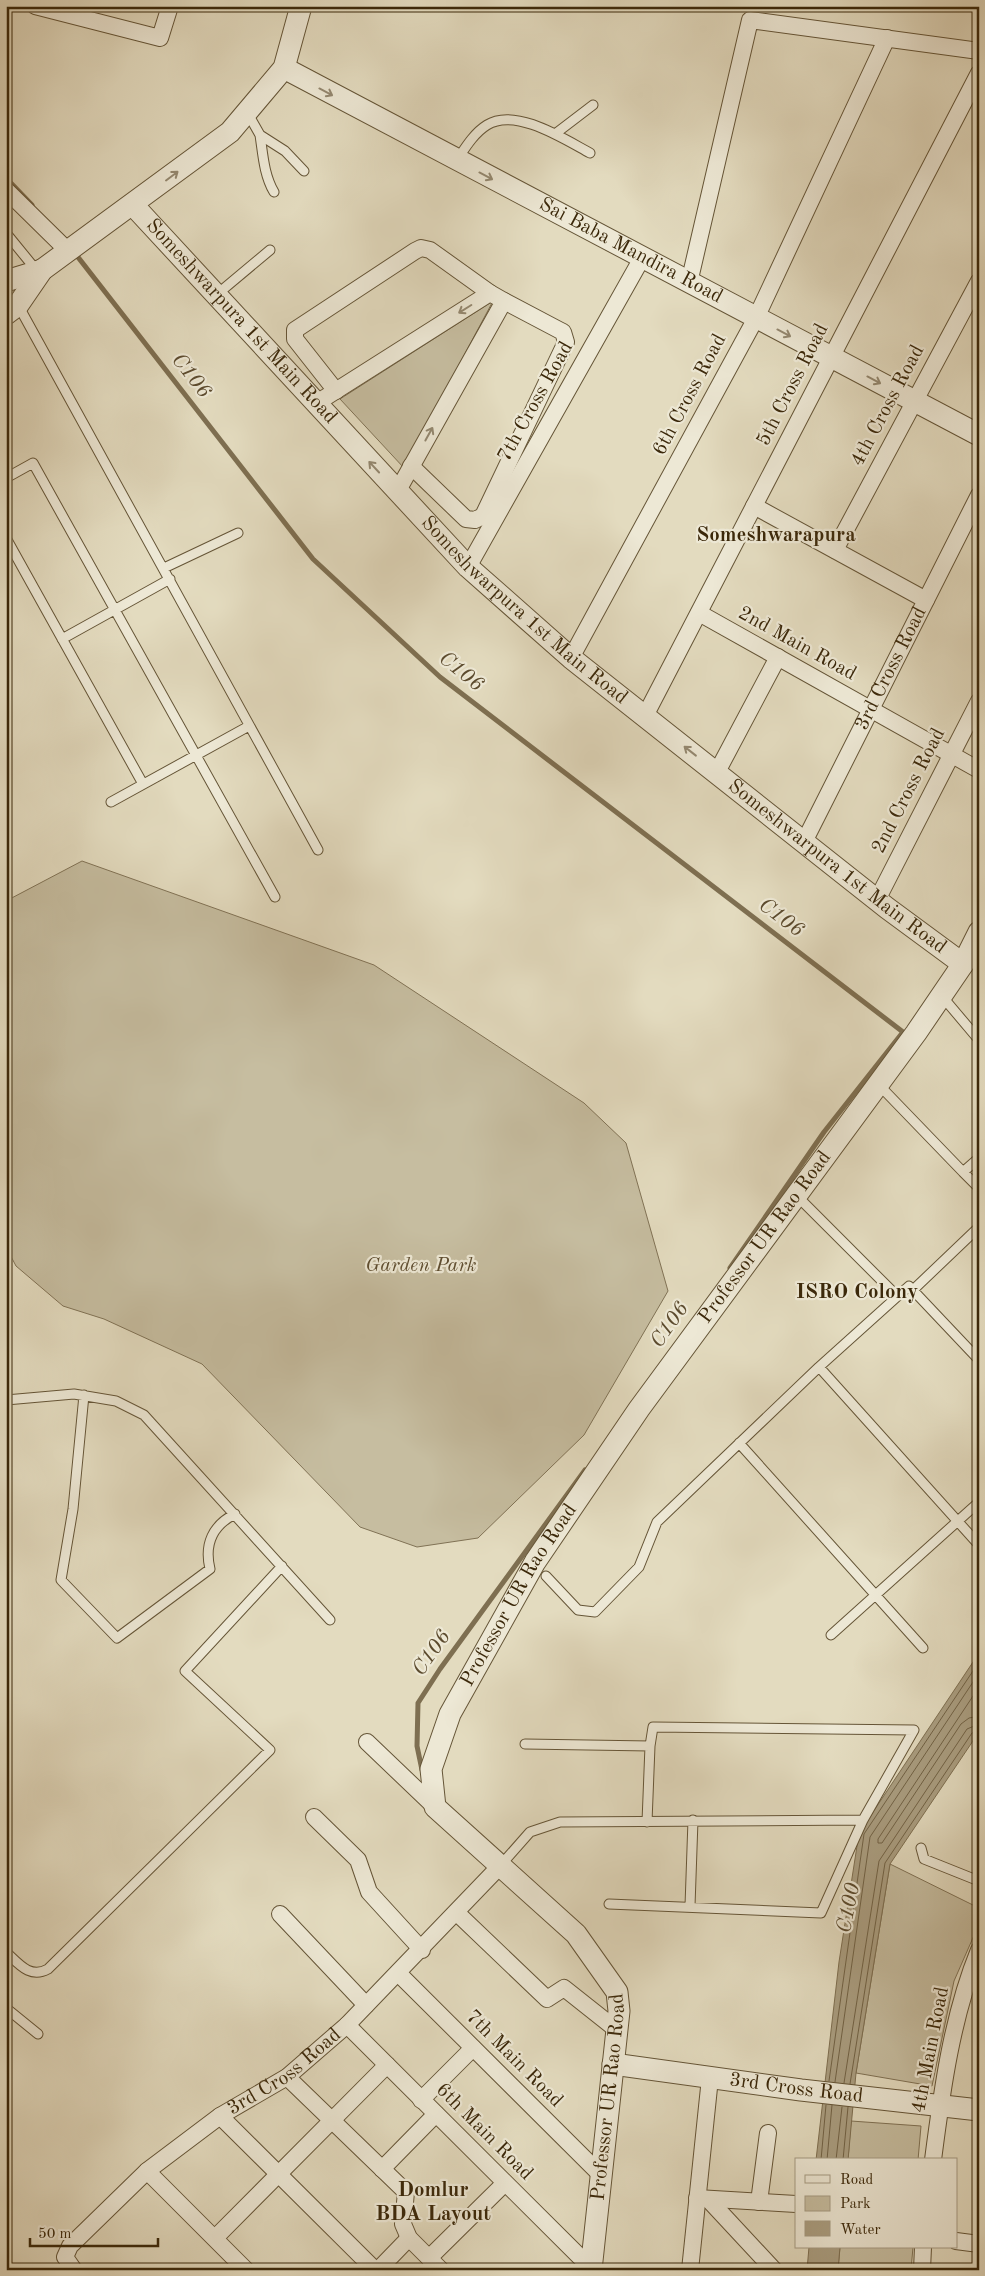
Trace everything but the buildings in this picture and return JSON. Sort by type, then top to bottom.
[{"type":"street","points":[[35,6],[160,38],[170,6]]},
{"type":"street","points":[[12,310],[40,270],[133,205],[230,132],[284,68],[301,6]]},
{"type":"street","points":[[689,282],[750,20],[979,51]]},
{"type":"street","name":"6th Cross Road","points":[[571,658],[756,318],[887,38]]},
{"type":"street","name":"Sai Baba Mandira Road","points":[[284,68],[979,435]]},
{"type":"street","name":"5th Cross Road","points":[[645,716],[979,73]]},
{"type":"street","points":[[6,190],[67,250]]},
{"type":"street","name":"Someshwarpura 1st Main Road","points":[[133,205],[468,568],[571,658],[877,900],[971,961]]},
{"type":"street","points":[[336,391],[295,338],[295,330],[420,248],[430,250],[497,297],[563,332],[566,342],[483,516],[475,520],[466,519],[411,466]]},
{"type":"street","name":"7th Cross Road","points":[[468,568],[642,258]]},
{"type":"street","points":[[6,281],[40,270]]},
{"type":"street","name":"4th Cross Road","points":[[835,550],[979,282]]},
{"type":"street","points":[[315,404],[497,297]]},
{"type":"street","points":[[397,492],[497,297]]},
{"type":"street","name":"3rd Cross Road","points":[[804,842],[979,495]]},
{"type":"street","points":[[754,506],[926,600]]},
{"type":"street","name":"2nd Main Road","points":[[699,613],[979,770]]},
{"type":"street","points":[[717,772],[778,657]]},
{"type":"street","name":"2nd Cross Road","points":[[877,900],[979,701]]},
{"type":"street","name":"Professor UR Rao Road","points":[[592,2270],[600,2174],[617,2030],[617,1992],[576,1934],[435,1807],[431,1769],[450,1714],[535,1562],[639,1409],[879,1085],[941,995],[971,961],[979,932]]},
{"type":"street","points":[[367,1742],[435,1807]]},
{"type":"street","points":[[314,1817],[358,1860],[368,1892],[422,1950]]},
{"type":"street","name":"3rd Cross Road","points":[[71,2269],[65,2257],[70,2246],[147,2171],[220,2116],[287,2077],[347,2025],[399,1974],[500,1866]]},
{"type":"street","points":[[457,1913],[548,1999],[564,1988],[617,2030]]},
{"type":"street","points":[[280,1914],[366,2005]]},
{"type":"street","name":"4th Main Road","points":[[933,2158],[940,2104],[972,1984],[979,1950]]},
{"type":"street","name":"7th Main Road","points":[[399,1974],[600,2174]]},
{"type":"street","name":"6th Main Road","points":[[347,2025],[592,2270]]},
{"type":"street","points":[[421,2100],[473,2048]]},
{"type":"street","name":"3rd Cross Road","points":[[613,2064],[801,2090],[940,2104],[979,2110]]},
{"type":"street","points":[[214,2238],[387,2065]]},
{"type":"street","points":[[287,2077],[406,2192],[403,2224],[409,2238],[435,2264],[505,2183]]},
{"type":"street","points":[[690,2270],[702,2198],[710,2078]]},
{"type":"street","points":[[382,2169],[436,2114]]},
{"type":"street","points":[[220,2116],[377,2270],[409,2238]]},
{"type":"street","points":[[759,2202],[768,2133]]},
{"type":"street","points":[[147,2171],[246,2270]]},
{"type":"street","points":[[702,2198],[795,2204]]},
{"type":"street","points":[[702,2198],[774,2270]]},
{"type":"street","points":[[958,2241],[979,2244]]},
{"type":"street","points":[[922,2270],[923,2248]]},
{"type":"lane","points":[[555,134],[593,105]]},
{"type":"lane","points":[[247,112],[260,135],[264,165],[269,184],[274,192]]},
{"type":"lane","points":[[457,161],[467,144],[487,124],[514,119],[555,134],[590,153]]},
{"type":"lane","points":[[260,135],[285,151],[304,171]]},
{"type":"lane","points":[[6,233],[40,270]]},
{"type":"lane","points":[[215,296],[270,250]]},
{"type":"lane","points":[[12,310],[164,568],[318,850]]},
{"type":"lane","points":[[6,478],[33,463],[275,897]]},
{"type":"lane","points":[[164,568],[238,533]]},
{"type":"lane","points":[[6,538],[143,784]]},
{"type":"lane","points":[[62,639],[170,579]]},
{"type":"lane","points":[[111,802],[249,726]]},
{"type":"lane","points":[[941,995],[979,1040]]},
{"type":"lane","points":[[879,1085],[979,1188]]},
{"type":"lane","points":[[963,1172],[979,1158]]},
{"type":"lane","points":[[797,1196],[811,1207],[897,1296]]},
{"type":"lane","points":[[913,1290],[979,1227]]},
{"type":"lane","points":[[546,1576],[578,1610],[595,1612],[639,1567],[657,1522],[819,1367],[909,1286],[979,1360]]},
{"type":"lane","points":[[819,1367],[979,1545]]},
{"type":"lane","points":[[6,1400],[74,1394],[116,1401],[144,1415],[330,1620]]},
{"type":"lane","points":[[84,1396],[73,1509],[61,1580],[117,1638],[210,1569],[207,1551],[212,1533],[218,1525],[235,1514]]},
{"type":"lane","points":[[739,1444],[923,1648]]},
{"type":"lane","points":[[831,1634],[979,1502]]},
{"type":"lane","points":[[6,1952],[27,1971],[36,1973],[48,1969],[270,1750],[185,1671],[282,1566]]},
{"type":"lane","points":[[609,1904],[821,1913],[863,1820],[914,1730],[653,1726],[650,1746],[647,1822]]},
{"type":"lane","points":[[525,1744],[650,1746]]},
{"type":"lane","points":[[690,1906],[693,1820]]},
{"type":"lane","points":[[500,1866],[530,1832],[560,1822],[863,1820]]},
{"type":"lane","points":[[921,1848],[924,1859],[979,1882]]},
{"type":"lane","points":[[6,2008],[38,2034]]},
{"type":"green space","points":[[493,301],[404,468],[340,399]]},
{"type":"green space","name":"Garden Park","points":[[82,861],[374,965],[584,1103],[626,1143],[668,1291],[584,1435],[478,1538],[417,1547],[360,1527],[202,1364],[104,1319],[63,1306],[16,1266],[6,1247],[6,901]]},
{"type":"green space","points":[[890,1864],[979,1908],[979,1924],[954,1981],[932,2086],[856,2073]]},
{"type":"green space","points":[[851,2121],[921,2126],[918,2158],[848,2158]]},
{"type":"green space","points":[[840,2248],[913,2248],[911,2270],[838,2270]]},
{"type":"water","name":"C100","points":[[979,1653],[979,1732],[890,1864],[856,2073],[848,2158],[816,2158],[839,1962],[859,1833]]},
{"type":"water","points":[[809,2248],[840,2248],[838,2270],[807,2270]]},
{"type":"waterway","name":"C106","points":[[6,178],[32,205]]},
{"type":"waterway","name":"C106","points":[[74,252],[313,559],[440,677],[903,1032],[824,1132],[730,1268]]},
{"type":"waterway","name":"C106","points":[[422,1770],[417,1746],[418,1703],[440,1669],[585,1470]]},
{"type":"district","name":"Someshwarapura","points":[[776,535]]},
{"type":"district","name":"ISRO Colony","points":[[857,1292]]},
{"type":"district","name":"Domlur BDA Layout","points":[[433,2202]]}]
